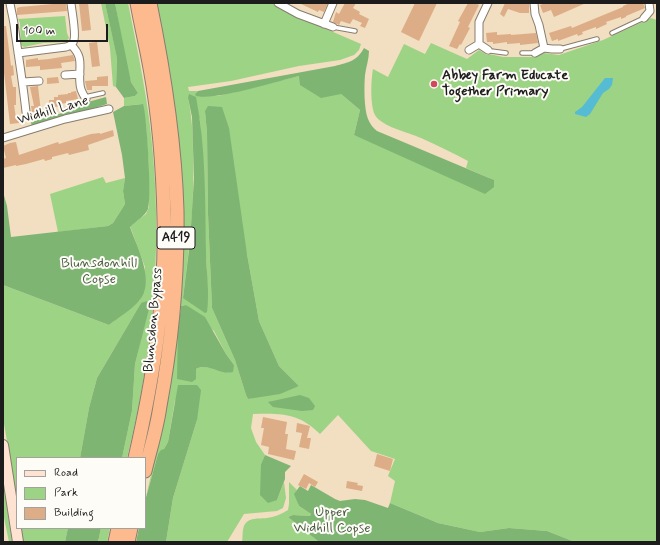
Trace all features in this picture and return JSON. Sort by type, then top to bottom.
[{"type":"highway","name":"Blunsdon Bypass","points":[[135,457],[147,405],[154,364],[161,307],[164,263],[162,173],[157,119],[151,69],[137,3]]},
{"type":"highway","name":"Blunsdon Bypass","points":[[146,467],[160,407],[174,305],[177,211],[175,167],[168,106],[162,64],[150,3]]},
{"type":"highway","points":[[115,542],[118,529]]},
{"type":"highway","points":[[128,542],[131,529]]},
{"type":"street","points":[[10,3],[23,82],[26,112]]},
{"type":"street","points":[[18,53],[66,47],[71,44],[74,41],[71,3]]},
{"type":"street","points":[[278,3],[298,14],[333,27]]},
{"type":"street","points":[[324,24],[333,3]]},
{"type":"street","points":[[479,44],[479,22],[488,3]]},
{"type":"street","points":[[534,3],[535,14],[539,24],[544,48]]},
{"type":"street","points":[[644,18],[652,9]]},
{"type":"street","points":[[71,44],[79,56],[81,67],[80,89],[85,98]]},
{"type":"street","points":[[479,44],[488,50]]},
{"type":"street","points":[[469,50],[479,44]]},
{"type":"street","points":[[535,53],[544,48],[560,49]]},
{"type":"street","points":[[66,75],[80,74]]},
{"type":"street","points":[[23,82],[39,81]]},
{"type":"street","name":"Widhill Lane","points":[[3,138],[65,119],[109,108]]},
{"type":"street","points":[[3,445],[18,542]]},
{"type":"lane","points":[[612,33],[644,18]]},
{"type":"lane","points":[[333,27],[355,31]]},
{"type":"lane","points":[[560,49],[597,39]]},
{"type":"lane","points":[[488,50],[506,53]]},
{"type":"lane","points":[[522,53],[535,53]]},
{"type":"lane","points":[[85,98],[103,93]]},
{"type":"green space","points":[[101,3],[105,3],[117,57],[116,87],[113,86],[110,48]]},
{"type":"green space","points":[[105,3],[115,3],[131,82],[138,93],[135,96],[124,98],[116,87],[117,58]]},
{"type":"green space","points":[[115,3],[128,3],[149,117],[155,193],[156,231],[153,307],[143,383],[127,457],[122,457],[132,411],[135,364],[141,339],[141,303],[97,378],[89,408],[80,457],[16,457],[16,493],[3,418],[3,285],[109,325],[140,300],[145,267],[130,226],[146,214],[149,207],[149,169],[146,125],[142,104],[124,106],[124,98],[135,96],[138,93],[131,82]]},
{"type":"green space","points":[[154,3],[273,3],[289,13],[361,44],[359,50],[354,55],[340,60],[299,66],[231,81],[188,87],[189,91],[198,91],[195,94],[218,96],[299,76],[341,94],[360,110],[354,135],[494,180],[466,168],[468,161],[421,138],[389,126],[378,119],[373,111],[372,105],[371,86],[373,69],[388,77],[404,44],[425,54],[431,43],[467,59],[479,50],[487,55],[489,54],[503,57],[531,57],[544,53],[559,55],[603,40],[651,18],[657,20],[657,542],[575,542],[547,531],[509,528],[480,532],[438,523],[390,503],[395,481],[388,476],[395,459],[371,451],[338,415],[320,434],[305,422],[297,418],[281,414],[253,414],[251,428],[256,442],[265,455],[261,464],[277,500],[284,482],[286,498],[283,508],[277,511],[244,514],[227,542],[166,542],[173,498],[197,420],[175,400],[168,442],[164,449],[158,454],[146,497],[167,406],[178,331],[196,379],[196,369],[208,367],[229,373],[234,365],[226,354],[214,331],[186,305],[181,306],[178,137],[169,66]],"holes":[[[188,98],[200,120],[208,301],[183,298],[193,190],[192,133]],[[205,111],[247,254],[259,321],[279,366],[299,386],[248,399],[235,360],[212,308],[208,214],[207,133]]]},
{"type":"green space","points":[[65,16],[69,38],[66,42],[43,43],[24,47],[21,45],[20,23],[18,19]]},
{"type":"green space","points":[[364,48],[369,51],[365,75],[366,110],[369,121],[374,129],[494,180],[494,187],[485,194],[354,135],[360,110],[341,94],[321,98],[300,85],[299,76],[247,90],[217,96],[205,97],[196,96],[195,94],[198,91],[335,66],[352,61]]},
{"type":"green space","points":[[189,94],[196,97],[202,135],[208,297],[207,312],[205,313],[183,298],[190,242],[194,178],[192,117],[188,98]]},
{"type":"green space","points":[[106,97],[107,104],[32,128],[31,122],[69,111],[88,102]]},
{"type":"green space","name":"Blunsdonhill Copse","points":[[143,104],[146,124],[149,202],[147,212],[130,227],[144,264],[146,284],[144,293],[139,301],[109,325],[3,285],[3,192],[7,206],[11,237],[108,226],[113,223],[125,204],[123,191],[125,178],[113,112],[124,106]]},
{"type":"green space","points":[[208,106],[222,107],[229,128],[247,254],[259,321],[279,366],[299,386],[280,394],[248,399],[235,360],[212,308],[208,214],[207,133],[205,111]]},
{"type":"green space","points":[[103,177],[106,183],[125,178],[123,191],[125,204],[113,223],[108,226],[58,232],[50,194]]},
{"type":"green space","points":[[147,301],[149,309],[135,364],[132,411],[122,457],[80,457],[89,408],[97,378],[141,303]]},
{"type":"green space","points":[[186,305],[205,317],[234,365],[233,372],[228,373],[201,367],[196,369],[196,379],[192,382],[177,379],[178,332],[181,306]]},
{"type":"green space","points":[[178,385],[197,385],[201,390],[197,420],[173,498],[166,542],[136,542],[139,529],[146,529],[146,497],[158,454],[164,449],[168,442]]},
{"type":"green space","points":[[300,395],[309,398],[315,406],[313,410],[302,411],[273,407],[268,402]]},
{"type":"green space","points":[[265,455],[291,466],[285,472],[285,479],[277,500],[268,503],[260,495],[261,464]]},
{"type":"green space","points":[[3,479],[12,542],[9,542],[3,513]]},
{"type":"green space","points":[[289,482],[297,490],[295,494],[299,506],[311,514],[310,516],[293,515],[288,517],[319,542],[242,542],[243,528],[248,521],[272,517],[288,510]]},
{"type":"green space","name":"Upper Widhill Copse","points":[[311,485],[340,501],[355,499],[365,500],[388,508],[390,503],[438,523],[480,532],[509,528],[547,531],[575,542],[319,542],[288,517],[293,515],[310,516],[311,514],[299,506],[294,494],[300,486],[308,491]]},
{"type":"green space","points":[[21,529],[68,529],[65,542],[23,542]]},
{"type":"green space","points":[[68,529],[101,529],[98,542],[65,542]]},
{"type":"green space","points":[[101,529],[110,529],[107,542],[98,542]]},
{"type":"water","points":[[605,78],[613,78],[612,85],[603,93],[590,114],[586,117],[575,114],[575,112],[582,107]]},
{"type":"building","points":[[79,3],[88,3],[91,30],[82,31]]},
{"type":"building","points":[[299,3],[328,3],[324,12],[319,10],[318,12]]},
{"type":"building","points":[[345,3],[356,3],[353,8],[360,12],[359,14],[369,19],[365,28],[360,26],[362,23],[353,19],[350,24],[341,21],[339,25],[333,22],[336,12],[339,14]]},
{"type":"building","points":[[415,3],[437,3],[419,41],[401,32]]},
{"type":"building","points":[[468,3],[475,3],[479,5],[468,27],[470,28],[461,45],[460,44],[457,49],[449,46],[460,22],[458,21]]},
{"type":"building","points":[[505,3],[529,3],[529,13],[520,13],[508,9],[504,17],[500,14]]},
{"type":"building","points":[[545,3],[586,3],[554,17],[551,10],[543,13],[540,5]]},
{"type":"building","points":[[630,3],[643,3],[645,8],[621,19],[621,17],[606,22],[607,24],[596,29],[596,27],[582,32],[583,34],[578,36],[577,34],[558,41],[558,39],[552,41],[549,33],[571,26],[572,28]]},
{"type":"building","points":[[66,4],[67,11],[17,15],[17,8],[20,7]]},
{"type":"building","points":[[3,26],[6,26],[11,66],[13,65],[14,75],[11,76],[13,87],[16,87],[16,105],[14,105],[16,118],[19,118],[19,123],[10,124],[3,64]]},
{"type":"building","points":[[497,32],[497,35],[536,33],[538,43],[520,45],[520,43],[507,44],[507,42],[493,44],[493,42],[487,42],[486,33]]},
{"type":"building","points":[[97,42],[100,66],[92,67],[89,43]]},
{"type":"building","points":[[73,55],[75,61],[61,63],[62,68],[40,70],[40,66],[26,67],[26,60],[38,58],[38,60],[49,59]]},
{"type":"building","points":[[108,76],[108,86],[92,86],[92,90],[87,90],[85,81],[97,80],[97,77]]},
{"type":"building","points":[[58,77],[59,83],[47,84],[47,78]]},
{"type":"building","points":[[38,86],[41,112],[32,112],[31,106],[34,106],[30,87]]},
{"type":"building","points":[[76,91],[78,99],[66,101],[66,103],[61,104],[61,106],[50,108],[49,100],[54,100],[54,97],[58,97],[58,95]]},
{"type":"building","points":[[113,130],[114,136],[88,145],[89,150],[52,157],[52,159],[45,161],[44,159],[3,168],[3,159],[6,158],[3,146],[10,143],[16,142],[19,155],[58,142],[59,144],[91,134],[100,134]]},
{"type":"building","points":[[263,417],[287,422],[285,434],[288,434],[286,449],[296,451],[294,460],[268,454],[269,447],[261,445],[264,428],[261,428]]},
{"type":"building","points":[[297,423],[310,426],[307,438],[311,438],[309,449],[299,447],[302,433],[296,432]]},
{"type":"building","points":[[377,454],[393,459],[390,471],[374,466]]},
{"type":"building","points":[[304,474],[318,482],[315,487],[309,483],[306,489],[298,485]]},
{"type":"building","points":[[347,481],[358,483],[357,485],[363,486],[362,491],[346,488]]},
{"type":"place","name":"Abbey Farm Educate Together Primary","points":[[434,84]]}]
